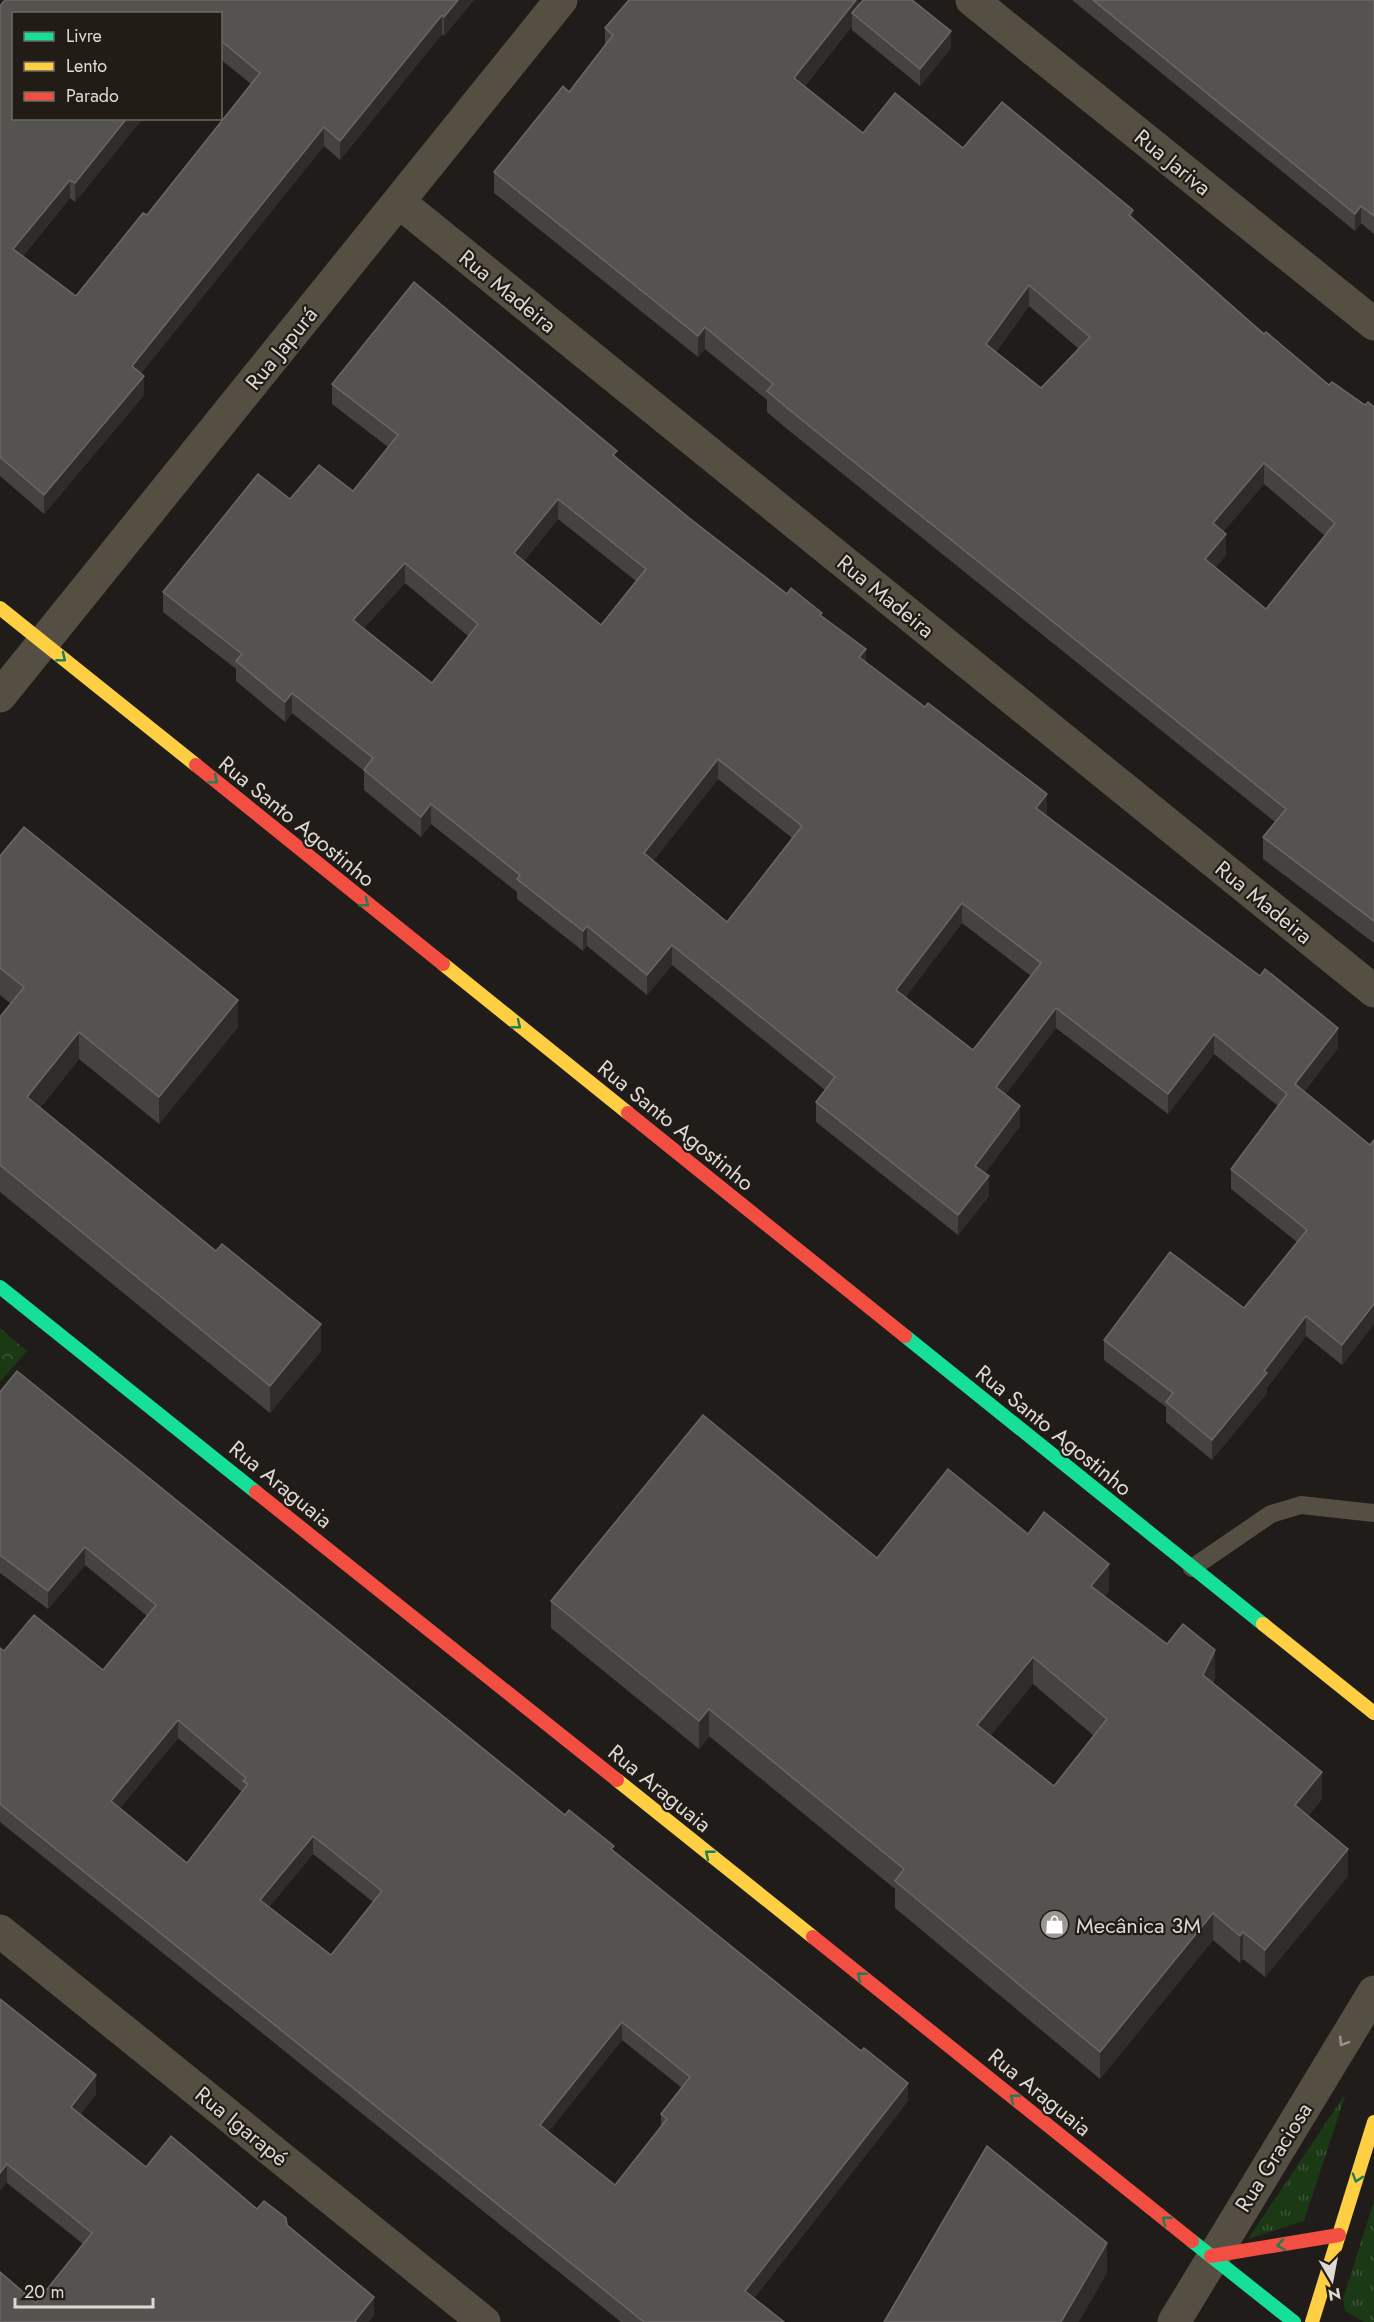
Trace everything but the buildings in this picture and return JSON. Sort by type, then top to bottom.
[{"type":"main road","name":"Rua Santo Agostinho","points":[[0,608],[1374,1713]]},
{"type":"main road","name":"Rua Araguaia","points":[[0,1287],[1294,2322]]},
{"type":"main road","name":"Rua Santo Agostinho","points":[[1326,1676],[1355,1681]]},
{"type":"main road","points":[[1312,2322],[1374,2122]]},
{"type":"main road","points":[[1211,2256],[1339,2235]]},
{"type":"street","name":"Rua Japurá","points":[[0,696],[561,0]]},
{"type":"street","name":"Rua Jariva","points":[[972,0],[1374,324]]},
{"type":"street","name":"Rua Madeira","points":[[399,202],[1374,991]]},
{"type":"street","name":"Rua Igarapé","points":[[0,1931],[484,2322]]},
{"type":"street","name":"Rua Graciosa","points":[[1174,2322],[1211,2256],[1374,1992]]},
{"type":"lane","points":[[1192,1568],[1271,1514],[1301,1505],[1374,1513]]},
{"type":"green space","points":[[0,1328],[27,1351],[0,1382]]},
{"type":"green space","points":[[1346,2093],[1304,2221],[1248,2239]]},
{"type":"green space","points":[[1374,2201],[1374,2322],[1364,2322],[1345,2311],[1343,2299]]},
{"type":"traffic: fast","points":[[0,1287],[256,1492]]},
{"type":"traffic: fast","points":[[905,1336],[1263,1624]]},
{"type":"traffic: fast","points":[[1192,2241],[1294,2322]]},
{"type":"traffic: slow","points":[[0,608],[196,765]]},
{"type":"traffic: slow","points":[[443,964],[628,1113]]},
{"type":"traffic: slow","points":[[1263,1624],[1374,1713]]},
{"type":"traffic: slow","points":[[617,1780],[813,1937]]},
{"type":"traffic: slow","points":[[1312,2322],[1374,2122]]},
{"type":"traffic: jam","points":[[196,765],[443,964]]},
{"type":"traffic: jam","points":[[628,1113],[905,1336]]},
{"type":"traffic: jam","points":[[256,1492],[617,1780]]},
{"type":"traffic: jam","points":[[813,1937],[1192,2241]]},
{"type":"traffic: jam","points":[[1211,2256],[1339,2235]]},
{"type":"place","name":"Mecânica 3M","points":[[1055,1925]]}]
